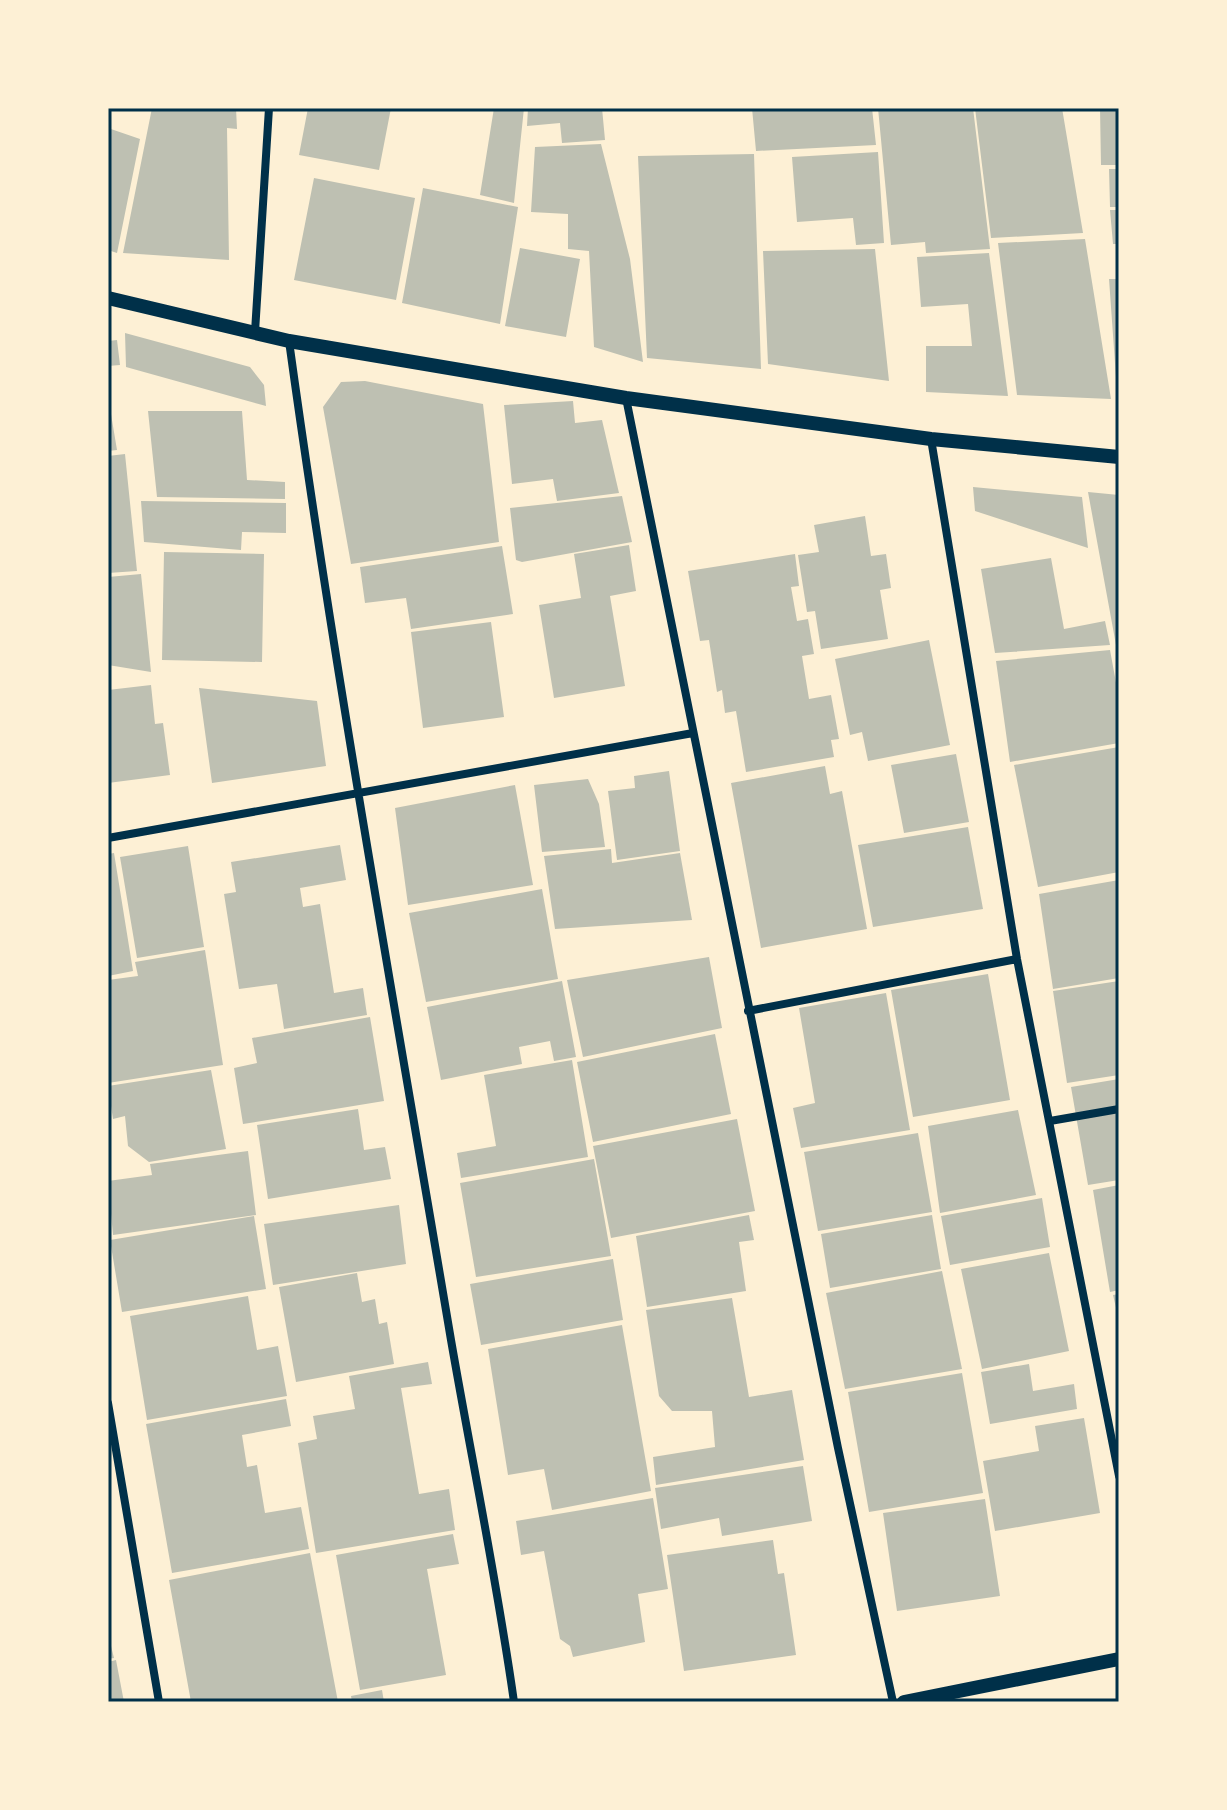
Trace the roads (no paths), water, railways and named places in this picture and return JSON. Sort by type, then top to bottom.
[{"type":"street","points":[[255,332],[269,108]]},
{"type":"street","points":[[108,298],[289,341],[626,398],[931,439],[1119,457]]},
{"type":"street","points":[[289,341],[315,528],[358,794],[514,1702]]},
{"type":"street","points":[[626,398],[748,1011],[893,1702]]},
{"type":"street","points":[[931,439],[1017,959],[1119,1476]]},
{"type":"street","points":[[108,838],[693,733]]},
{"type":"street","points":[[748,1011],[1017,959]]},
{"type":"street","points":[[1050,1121],[1119,1109]]},
{"type":"street","points":[[108,1403],[159,1702]]},
{"type":"street","points":[[904,1702],[1119,1659]]}]
